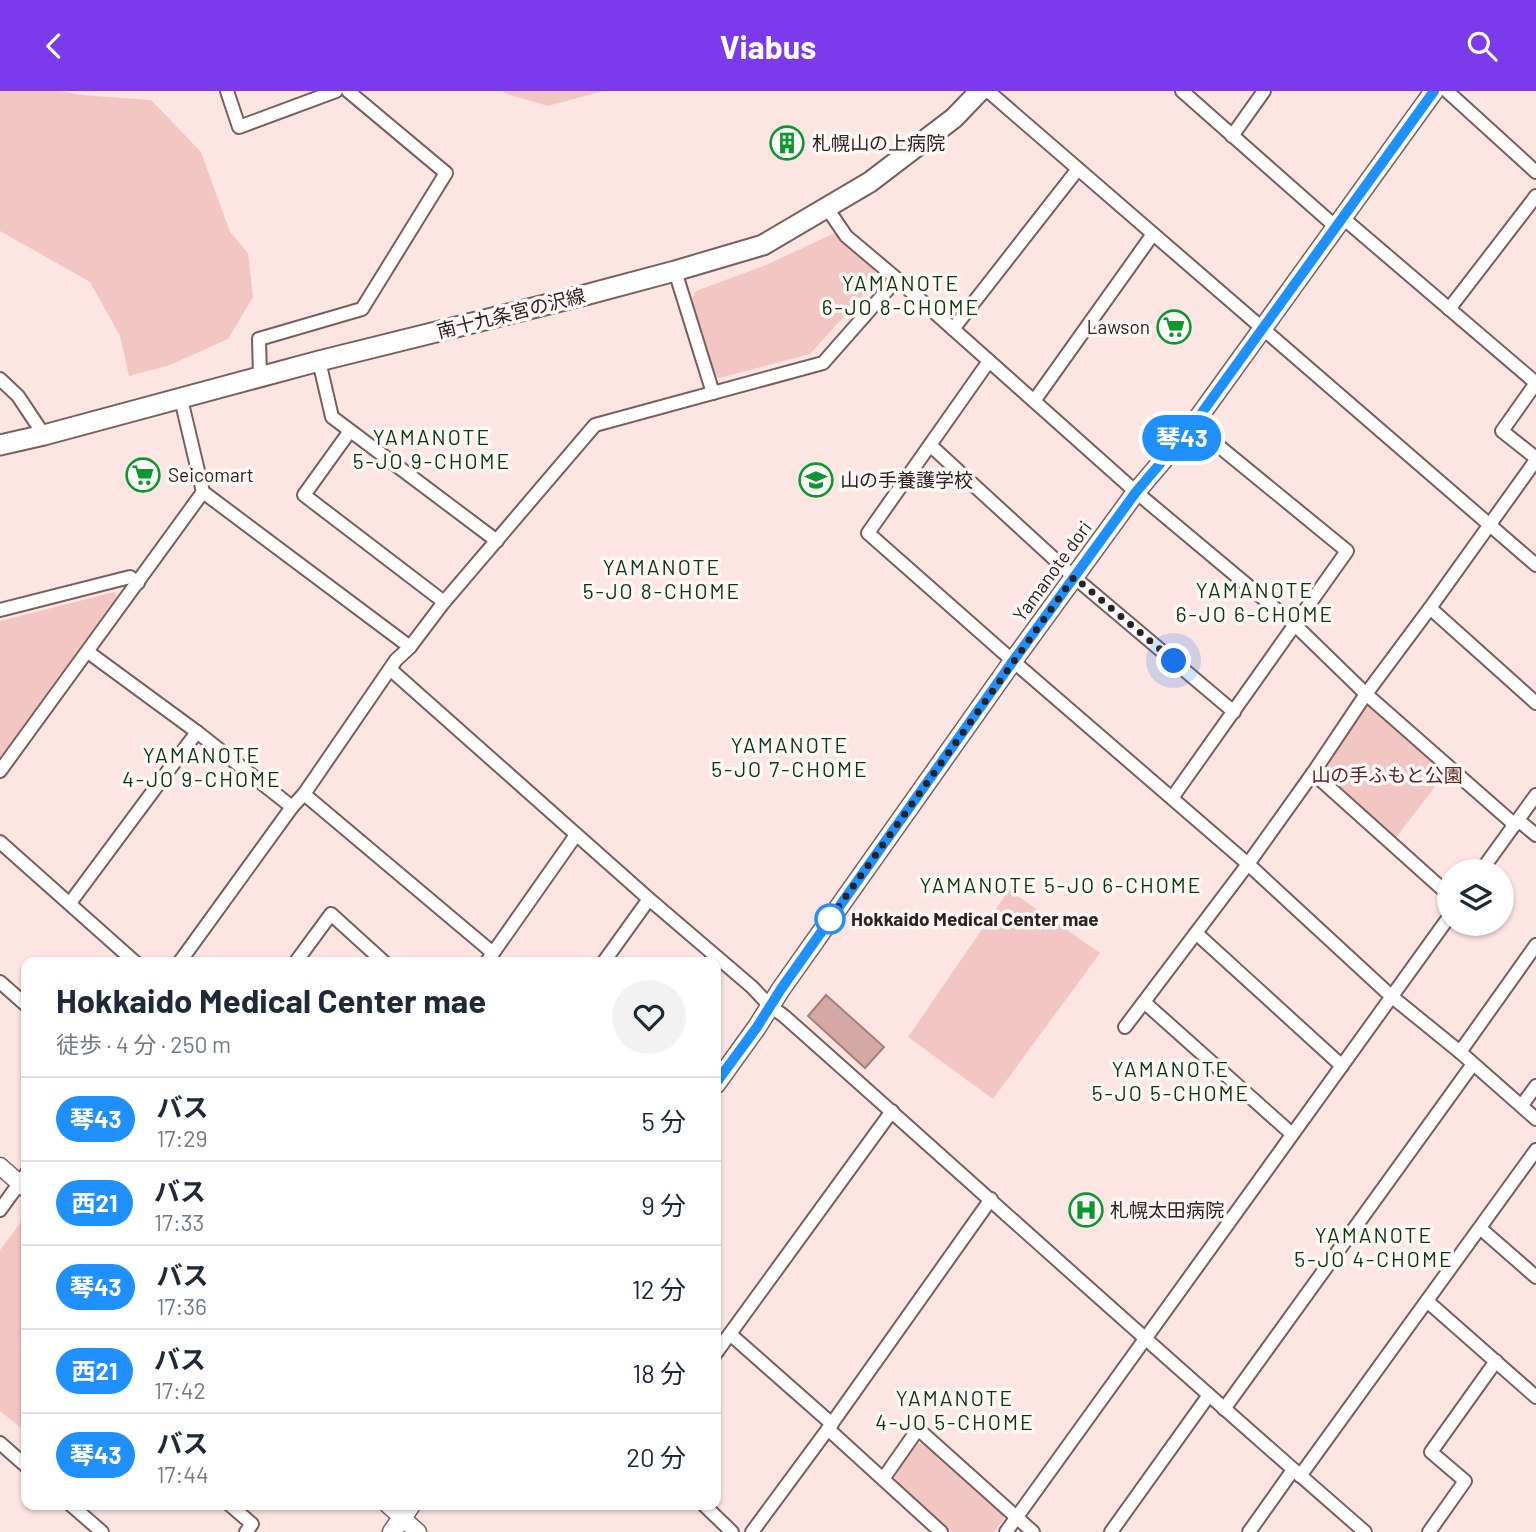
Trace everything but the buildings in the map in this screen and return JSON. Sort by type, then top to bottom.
[{"type":"main road","name":"南十九条宮の沢線","points":[[0,445],[675,271],[763,245],[870,182],[954,118],[980,91]]},
{"type":"main road","name":"Yamanote dori","points":[[721,1077],[757,1027],[769,1005],[1013,661],[1136,492],[1193,425],[1434,91]]},
{"type":"street","points":[[227,91],[239,127],[336,91]]},
{"type":"street","points":[[260,377],[259,339],[362,309],[446,173],[348,91]]},
{"type":"street","points":[[988,91],[1536,565]]},
{"type":"street","points":[[1125,1027],[1248,864],[1366,694],[1536,459],[1502,431],[1536,383],[1449,309],[1232,136],[1182,91]]},
{"type":"street","points":[[1232,136],[1264,91]]},
{"type":"street","points":[[1447,91],[1536,172]]},
{"type":"street","points":[[953,329],[1078,169]]},
{"type":"street","points":[[1449,309],[1536,196]]},
{"type":"street","points":[[827,208],[846,236],[1136,492],[1295,625],[1366,694],[1516,823],[1536,835]]},
{"type":"street","points":[[1034,401],[1153,234]]},
{"type":"street","points":[[675,271],[713,393]]},
{"type":"street","points":[[183,957],[304,794],[396,660],[595,425],[823,363],[897,279]]},
{"type":"street","points":[[319,361],[332,417],[497,541]]},
{"type":"street","points":[[989,361],[868,533],[1248,864],[1391,996],[1536,1118]]},
{"type":"street","points":[[0,379],[18,396],[44,435]]},
{"type":"street","points":[[181,399],[203,492],[410,646]]},
{"type":"street","points":[[1172,798],[1347,551],[1193,425]]},
{"type":"street","points":[[350,431],[304,495],[444,602]]},
{"type":"street","points":[[930,445],[1074,577],[1234,712]]},
{"type":"street","points":[[0,771],[203,492]]},
{"type":"street","points":[[0,610],[130,577],[138,583]]},
{"type":"street","points":[[1430,608],[1536,703]]},
{"type":"street","points":[[88,652],[197,731],[292,807]]},
{"type":"street","points":[[390,669],[717,957]]},
{"type":"street","points":[[70,903],[197,731]]},
{"type":"street","points":[[1313,773],[1437,884]]},
{"type":"street","points":[[304,794],[489,957]]},
{"type":"street","points":[[1490,859],[1536,795]]},
{"type":"street","points":[[491,957],[576,835]]},
{"type":"street","points":[[0,842],[129,957]]},
{"type":"street","points":[[607,957],[649,899]]},
{"type":"street","points":[[299,957],[331,914],[378,957]]},
{"type":"street","points":[[1196,933],[1342,1066]]},
{"type":"street","points":[[1006,1532],[1437,933]]},
{"type":"street","points":[[1460,1052],[1536,945]]},
{"type":"street","points":[[721,961],[1365,1532]]},
{"type":"street","points":[[0,982],[21,1001]]},
{"type":"street","points":[[1144,1002],[1292,1134]]},
{"type":"street","points":[[1224,1409],[1473,1064]]},
{"type":"street","points":[[1522,1105],[1536,1086]]},
{"type":"street","points":[[721,1346],[892,1111]]},
{"type":"street","points":[[1249,1532],[1427,1301],[1536,1150]]},
{"type":"street","points":[[0,1166],[21,1180]]},
{"type":"street","points":[[0,1210],[21,1186]]},
{"type":"street","points":[[752,1532],[830,1427],[991,1199]]},
{"type":"street","points":[[1480,1228],[1536,1277]]},
{"type":"street","points":[[1427,1301],[1536,1397]]},
{"type":"street","points":[[730,1334],[941,1532]]},
{"type":"street","points":[[1429,1532],[1465,1481],[1431,1452],[1496,1361]]},
{"type":"street","points":[[1111,1532],[1209,1395]]},
{"type":"street","points":[[883,1479],[918,1429],[1033,1532]]},
{"type":"street","points":[[0,1443],[21,1462]]},
{"type":"street","points":[[77,1510],[102,1532]]},
{"type":"street","points":[[236,1510],[252,1524],[246,1532]]},
{"type":"street","points":[[709,1510],[732,1532]]},
{"type":"street","points":[[402,1518],[418,1532]]},
{"type":"green space","points":[[0,91],[60,91],[151,100],[201,152],[230,232],[248,253],[253,297],[228,339],[170,365],[129,376],[120,336],[90,282],[0,231]]},
{"type":"green space","points":[[504,91],[603,91],[548,106]]},
{"type":"green space","points":[[835,233],[875,269],[875,282],[810,354],[719,378],[715,375],[692,299],[696,291],[766,265]]},
{"type":"green space","points":[[114,592],[117,596],[0,758],[0,621]]},
{"type":"green space","name":"山の手ふもと公園","points":[[1371,705],[1447,771],[1395,839],[1321,774],[1321,768],[1366,706]]},
{"type":"green space","points":[[1009,890],[1100,953],[993,1099],[908,1037]]},
{"type":"green space","points":[[21,1222],[21,1428],[0,1411],[0,1250]]},
{"type":"green space","points":[[924,1443],[1003,1514],[1004,1519],[994,1532],[952,1532],[895,1480],[894,1474],[916,1444]]},
{"type":"shaded area","points":[[826,995],[884,1047],[865,1068],[808,1016]]},
{"type":"bus line","name":"琴43","points":[[721,1076],[1013,661],[1136,492],[1193,425],[1434,91]]},
{"type":"place","name":"札幌山の上病院","points":[[787,143]]},
{"type":"place","name":"Lawson","points":[[1174,327]]},
{"type":"place","name":"Seicomart","points":[[143,475]]},
{"type":"place","name":"山の手養護学校","points":[[816,480]]},
{"type":"place","name":"Hokkaido Medical Center mae","points":[[830,919]]},
{"type":"place","name":"札幌太田病院","points":[[1086,1210]]},
{"type":"district","name":"YAMANOTE 6-JO 8-CHOME","points":[[901,296]]},
{"type":"district","name":"YAMANOTE 5-JO 9-CHOME","points":[[432,450]]},
{"type":"district","name":"YAMANOTE 5-JO 8-CHOME","points":[[662,580]]},
{"type":"district","name":"YAMANOTE 6-JO 6-CHOME","points":[[1255,603]]},
{"type":"district","name":"YAMANOTE 5-JO 7-CHOME","points":[[790,758]]},
{"type":"district","name":"YAMANOTE 4-JO 9-CHOME","points":[[202,768]]},
{"type":"district","name":"YAMANOTE 5-JO 6-CHOME","points":[[1061,886]]},
{"type":"district","name":"YAMANOTE 5-JO 5-CHOME","points":[[1171,1082]]},
{"type":"district","name":"YAMANOTE 5-JO 4-CHOME","points":[[1374,1248]]},
{"type":"district","name":"YAMANOTE 4-JO 5-CHOME","points":[[955,1411]]},
{"type":"route","points":[[830,919],[827,923],[1074,577],[1174,661]]}]
